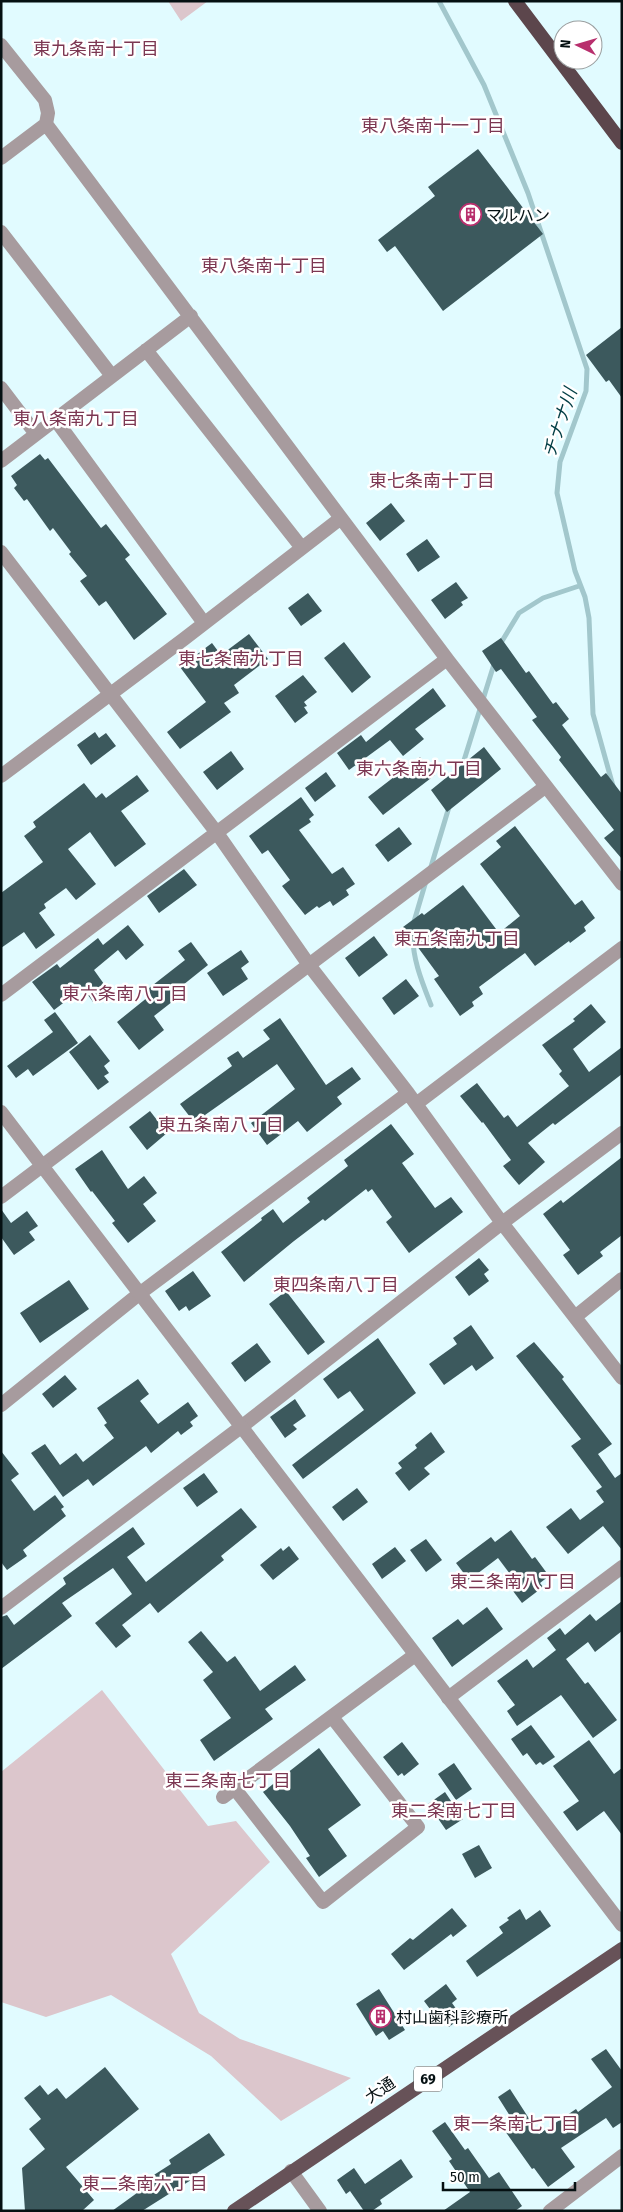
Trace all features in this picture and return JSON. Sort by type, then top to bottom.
[{"type":"highway","points":[[516,1],[622,143]]},
{"type":"main road","name":"大通","points":[[234,2211],[622,1949]]},
{"type":"street","points":[[1,46],[45,100],[48,114],[46,124],[1,158]]},
{"type":"street","points":[[46,124],[447,659],[622,884]]},
{"type":"street","points":[[1,232],[112,376]]},
{"type":"street","points":[[1,460],[191,316]]},
{"type":"street","points":[[146,350],[302,548]]},
{"type":"street","points":[[1,388],[36,434]]},
{"type":"street","points":[[55,420],[204,623]]},
{"type":"street","points":[[1,776],[341,518]]},
{"type":"street","points":[[1,552],[217,833],[309,965],[412,1099],[502,1223],[622,1378]]},
{"type":"street","points":[[1,995],[447,659]]},
{"type":"street","points":[[1,1197],[545,787]]},
{"type":"street","points":[[1,1404],[140,1294],[622,948]]},
{"type":"street","points":[[1,1112],[41,1167],[622,1925]]},
{"type":"street","points":[[1,1608],[241,1427],[502,1223],[622,1132]]},
{"type":"street","points":[[574,1317],[622,1279]]},
{"type":"street","points":[[448,1698],[622,1567]]},
{"type":"street","points":[[223,1798],[415,1655]]},
{"type":"street","points":[[235,1789],[323,1902],[418,1826],[332,1716]]},
{"type":"street","points":[[550,2211],[622,2156]]},
{"type":"street","points":[[291,2171],[320,2211]]},
{"type":"shaded area","points":[[168,1],[208,1],[181,21]]},
{"type":"shaded area","points":[[102,1690],[208,1826],[236,1821],[270,1862],[171,1954],[199,2013],[240,2039],[351,2078],[281,2121],[211,2056],[111,1995],[46,2017],[1,2002],[1,1772]]},
{"type":"building","name":"マルハン","points":[[478,149],[543,234],[443,311],[395,246],[387,252],[378,240],[435,196],[428,187]]},
{"type":"building","points":[[622,327],[622,398],[609,380],[606,382],[586,355]]},
{"type":"building","points":[[40,454],[45,460],[48,458],[101,528],[106,524],[130,555],[125,559],[167,614],[134,640],[106,601],[99,606],[80,581],[87,576],[69,554],[71,552],[53,528],[50,531],[27,499],[24,501],[14,488],[17,485],[11,476]]},
{"type":"building","points":[[391,503],[405,521],[380,541],[366,523]]},
{"type":"building","points":[[427,539],[440,557],[418,572],[406,554]]},
{"type":"building","points":[[456,582],[468,598],[461,602],[463,605],[445,619],[431,600]]},
{"type":"building","points":[[308,593],[322,611],[301,626],[288,608]]},
{"type":"building","points":[[249,634],[268,659],[234,685],[239,693],[224,703],[231,712],[180,749],[167,732],[206,702],[180,667],[212,643],[221,655]]},
{"type":"building","points":[[501,638],[526,673],[529,671],[553,704],[556,702],[569,719],[562,725],[601,777],[606,773],[622,794],[622,859],[604,838],[614,830],[559,760],[561,757],[532,720],[537,717],[501,669],[496,672],[482,651]]},
{"type":"building","points":[[344,642],[371,677],[352,693],[324,658]]},
{"type":"building","points":[[303,675],[317,692],[304,702],[307,706],[304,707],[308,713],[295,723],[275,696]]},
{"type":"building","points":[[433,688],[446,706],[415,729],[424,739],[403,756],[390,740],[349,770],[337,753],[361,735],[366,742]]},
{"type":"building","points":[[95,732],[99,738],[106,733],[116,746],[91,765],[77,745]]},
{"type":"building","points":[[484,747],[501,769],[447,812],[431,790]]},
{"type":"building","points":[[231,751],[244,769],[217,790],[203,772]]},
{"type":"building","points":[[420,757],[435,775],[383,815],[368,797]]},
{"type":"building","points":[[326,772],[336,786],[315,802],[305,788]]},
{"type":"building","points":[[137,775],[149,791],[121,811],[146,844],[115,867],[90,832],[68,849],[96,884],[76,900],[66,888],[44,904],[46,908],[39,913],[55,935],[36,949],[24,932],[1,948],[1,893],[43,862],[24,836],[36,827],[33,822],[84,783],[96,798],[102,793],[106,798]]},
{"type":"building","points":[[301,797],[314,815],[309,819],[311,822],[299,830],[332,874],[343,867],[355,884],[346,890],[349,895],[333,906],[330,901],[319,908],[317,906],[305,915],[282,886],[290,880],[268,850],[262,854],[249,836]]},
{"type":"building","points":[[515,826],[575,905],[582,900],[595,918],[584,927],[586,931],[535,966],[525,953],[479,987],[483,994],[472,1002],[474,1006],[460,1016],[434,979],[439,976],[403,927],[422,913],[424,915],[463,885],[499,933],[520,916],[480,864],[501,847],[496,841]]},
{"type":"building","points":[[399,827],[412,844],[388,862],[375,845]]},
{"type":"building","points":[[184,869],[197,885],[159,913],[147,896]]},
{"type":"building","points":[[128,925],[144,945],[126,960],[118,950],[94,970],[109,991],[93,1002],[83,988],[54,1010],[32,982],[57,964],[60,968],[98,938],[103,945]]},
{"type":"building","points":[[374,936],[388,955],[359,977],[345,958]]},
{"type":"building","points":[[191,942],[208,965],[173,993],[177,998],[154,1016],[164,1030],[139,1050],[117,1022],[148,997],[144,992],[185,960],[178,951]]},
{"type":"building","points":[[241,950],[249,962],[241,968],[248,979],[223,996],[207,973]]},
{"type":"building","points":[[406,979],[419,996],[394,1015],[382,998]]},
{"type":"building","points":[[591,1004],[606,1022],[573,1049],[589,1072],[622,1047],[622,1074],[528,1143],[545,1162],[519,1185],[503,1166],[511,1160],[483,1122],[460,1096],[477,1083],[504,1118],[508,1115],[517,1127],[569,1086],[559,1074],[562,1071],[542,1045],[575,1021],[573,1019]]},
{"type":"building","points":[[55,1012],[78,1043],[33,1076],[28,1069],[16,1078],[7,1066],[53,1032],[44,1020]]},
{"type":"building","points":[[280,1018],[326,1085],[352,1067],[361,1079],[337,1097],[342,1104],[307,1132],[298,1121],[267,1145],[251,1123],[295,1089],[277,1064],[205,1115],[208,1118],[197,1126],[180,1104],[232,1066],[227,1058],[238,1051],[243,1058],[270,1039],[263,1030]]},
{"type":"building","points":[[90,1035],[110,1061],[104,1066],[109,1073],[104,1076],[109,1082],[98,1090],[69,1052]]},
{"type":"building","points":[[150,1111],[167,1133],[147,1150],[129,1127]]},
{"type":"building","points":[[391,1124],[414,1154],[402,1163],[435,1208],[451,1197],[463,1212],[409,1253],[386,1222],[392,1217],[372,1189],[368,1192],[366,1189],[325,1221],[323,1219],[294,1241],[244,1282],[221,1252],[273,1209],[283,1223],[310,1202],[307,1198],[348,1166],[344,1160]]},
{"type":"building","points":[[102,1150],[128,1189],[144,1176],[157,1193],[143,1204],[156,1221],[128,1243],[112,1223],[115,1221],[75,1169]]},
{"type":"building","points":[[622,1157],[622,1235],[600,1252],[603,1256],[578,1275],[563,1255],[570,1250],[543,1214],[561,1200],[563,1203]]},
{"type":"building","points":[[1,1209],[11,1223],[27,1211],[38,1226],[29,1232],[35,1240],[14,1255],[1,1237]]},
{"type":"building","points":[[479,1258],[489,1270],[484,1274],[489,1281],[469,1296],[455,1277]]},
{"type":"building","points":[[193,1271],[211,1296],[189,1311],[186,1306],[179,1311],[165,1291]]},
{"type":"building","points":[[69,1280],[89,1309],[40,1343],[20,1313]]},
{"type":"building","points":[[286,1291],[325,1342],[308,1355],[269,1304]]},
{"type":"building","points":[[471,1325],[494,1358],[476,1371],[472,1365],[444,1385],[429,1364],[457,1344],[453,1338]]},
{"type":"building","points":[[378,1338],[416,1393],[303,1479],[292,1465],[364,1410],[350,1391],[338,1399],[323,1379]]},
{"type":"building","points":[[534,1342],[564,1377],[562,1379],[612,1444],[598,1454],[615,1478],[622,1473],[622,1550],[603,1526],[568,1554],[546,1527],[571,1508],[580,1520],[604,1502],[596,1491],[602,1487],[571,1446],[581,1439],[516,1356]]},
{"type":"building","points":[[257,1343],[271,1362],[245,1382],[231,1363]]},
{"type":"building","points":[[65,1375],[77,1389],[53,1408],[42,1394]]},
{"type":"building","points":[[138,1379],[149,1394],[140,1401],[158,1424],[188,1402],[198,1416],[190,1422],[193,1426],[181,1435],[178,1431],[151,1453],[146,1446],[93,1486],[88,1479],[63,1497],[31,1453],[45,1444],[60,1465],[76,1453],[83,1462],[114,1438],[104,1425],[107,1423],[97,1408]]},
{"type":"building","points":[[295,1399],[306,1416],[293,1425],[297,1429],[285,1438],[270,1417]]},
{"type":"building","points":[[431,1432],[445,1452],[424,1468],[430,1474],[409,1491],[395,1473],[402,1468],[398,1463],[417,1448],[415,1445]]},
{"type":"building","points":[[1,1451],[19,1474],[11,1480],[34,1511],[55,1495],[64,1507],[61,1509],[66,1516],[23,1550],[27,1556],[7,1570],[1,1562]]},
{"type":"building","points":[[204,1473],[218,1492],[197,1507],[183,1488]]},
{"type":"building","points":[[357,1488],[368,1502],[343,1521],[332,1507]]},
{"type":"building","points":[[241,1508],[257,1527],[221,1556],[224,1560],[158,1613],[150,1603],[122,1625],[131,1636],[116,1648],[95,1623],[132,1594],[113,1568],[62,1603],[72,1616],[1,1669],[1,1617],[7,1615],[14,1625],[66,1584],[63,1578],[133,1527],[145,1544],[127,1557],[146,1582]]},
{"type":"building","points":[[511,1530],[532,1559],[535,1557],[549,1576],[540,1583],[543,1587],[522,1603],[510,1587],[516,1582],[498,1558],[469,1580],[456,1563],[491,1537],[495,1542]]},
{"type":"building","points":[[426,1539],[442,1560],[426,1572],[410,1550]]},
{"type":"building","points":[[289,1546],[299,1559],[273,1580],[260,1565],[281,1548],[283,1551]]},
{"type":"building","points":[[395,1547],[406,1561],[382,1579],[372,1564]]},
{"type":"building","points":[[622,1601],[622,1631],[595,1652],[588,1642],[566,1659],[585,1684],[588,1682],[617,1720],[593,1738],[561,1695],[517,1726],[507,1711],[515,1705],[497,1681],[527,1659],[533,1668],[556,1650],[547,1638],[560,1628],[565,1635],[590,1614],[596,1621]]},
{"type":"building","points":[[487,1607],[503,1629],[452,1667],[432,1638],[458,1619],[463,1625]]},
{"type":"building","points":[[201,1631],[227,1662],[235,1656],[260,1691],[295,1665],[306,1680],[265,1709],[273,1719],[214,1761],[200,1740],[231,1718],[203,1680],[213,1672],[188,1642]]},
{"type":"building","points":[[531,1725],[555,1757],[543,1765],[540,1762],[536,1765],[527,1753],[523,1756],[511,1739]]},
{"type":"building","points":[[589,1740],[614,1774],[622,1768],[622,1835],[604,1811],[577,1831],[563,1812],[579,1801],[553,1766]]},
{"type":"building","points":[[402,1742],[419,1764],[404,1776],[402,1773],[398,1776],[383,1757]]},
{"type":"building","points":[[319,1748],[361,1805],[328,1829],[347,1856],[319,1877],[306,1858],[310,1856],[290,1826],[263,1792]]},
{"type":"building","points":[[454,1763],[472,1789],[456,1800],[438,1774]]},
{"type":"building","points":[[445,1792],[463,1819],[446,1830],[428,1804]]},
{"type":"building","points":[[479,1845],[492,1868],[475,1878],[462,1854]]},
{"type":"building","points":[[452,1908],[467,1926],[453,1937],[451,1934],[404,1970],[391,1954],[410,1938],[413,1940]]},
{"type":"building","points":[[520,1909],[526,1920],[540,1910],[551,1926],[477,1977],[466,1961],[503,1933],[499,1927],[509,1920],[507,1918]]},
{"type":"building","points":[[446,1984],[457,1999],[452,2003],[462,2017],[449,2027],[437,2010],[433,2013],[424,2001]]},
{"type":"building","name":"村山歯科診療所","points":[[379,1989],[405,2030],[389,2040],[383,2031],[376,2036],[356,2004]]},
{"type":"building","points":[[606,2049],[622,2071],[622,2122],[613,2128],[606,2118],[561,2148],[575,2167],[548,2187],[534,2168],[532,2169],[505,2131],[515,2124],[498,2097],[510,2089],[539,2134],[576,2109],[578,2112],[612,2087],[591,2059]]},
{"type":"building","points":[[105,2067],[139,2109],[66,2167],[94,2200],[82,2211],[25,2211],[22,2168],[45,2149],[29,2129],[41,2119],[24,2098],[40,2085],[48,2095],[57,2088],[66,2099]]},
{"type":"building","points":[[445,2122],[465,2150],[468,2148],[489,2178],[499,2172],[522,2206],[515,2211],[443,2211],[470,2192],[449,2161],[452,2159],[432,2131]]},
{"type":"building","points":[[209,2133],[225,2155],[197,2173],[199,2175],[142,2211],[112,2211],[148,2185],[146,2180],[171,2164],[169,2160]]},
{"type":"building","points":[[401,2159],[413,2177],[380,2200],[382,2204],[372,2211],[364,2211],[350,2191],[346,2194],[337,2180],[354,2168],[365,2184]]},
{"type":"waterway","name":"チナナ川","points":[[439,1],[484,85],[528,193],[587,369],[586,391],[560,462],[557,493],[575,571],[585,597],[589,618],[593,714],[613,786]]},
{"type":"waterway","points":[[499,646],[519,613],[543,598],[579,586]]},
{"type":"waterway","points":[[461,770],[495,661]]},
{"type":"waterway","points":[[430,870],[449,807]]},
{"type":"waterway","points":[[413,925],[426,881]]},
{"type":"waterway","points":[[413,934],[416,961],[431,1005]]},
{"type":"place","name":"マルハン","points":[[470,215]]},
{"type":"place","name":"村山歯科診療所","points":[[380,2017]]},
{"type":"district","name":"東九条南十丁目","points":[[96,49]]},
{"type":"district","name":"東八条南十一丁目","points":[[433,126]]},
{"type":"district","name":"東八条南十丁目","points":[[264,266]]},
{"type":"district","name":"東八条南九丁目","points":[[76,419]]},
{"type":"district","name":"東七条南十丁目","points":[[432,481]]},
{"type":"district","name":"東七条南九丁目","points":[[241,659]]},
{"type":"district","name":"東六条南九丁目","points":[[419,769]]},
{"type":"district","name":"東五条南九丁目","points":[[457,939]]},
{"type":"district","name":"東六条南八丁目","points":[[125,994]]},
{"type":"district","name":"東五条南八丁目","points":[[221,1125]]},
{"type":"district","name":"東四条南八丁目","points":[[336,1285]]},
{"type":"district","name":"東三条南八丁目","points":[[513,1582]]},
{"type":"district","name":"東三条南七丁目","points":[[228,1781]]},
{"type":"district","name":"東二条南七丁目","points":[[454,1811]]},
{"type":"district","name":"東一条南七丁目","points":[[516,2124]]},
{"type":"district","name":"東二条南六丁目","points":[[145,2184]]}]
